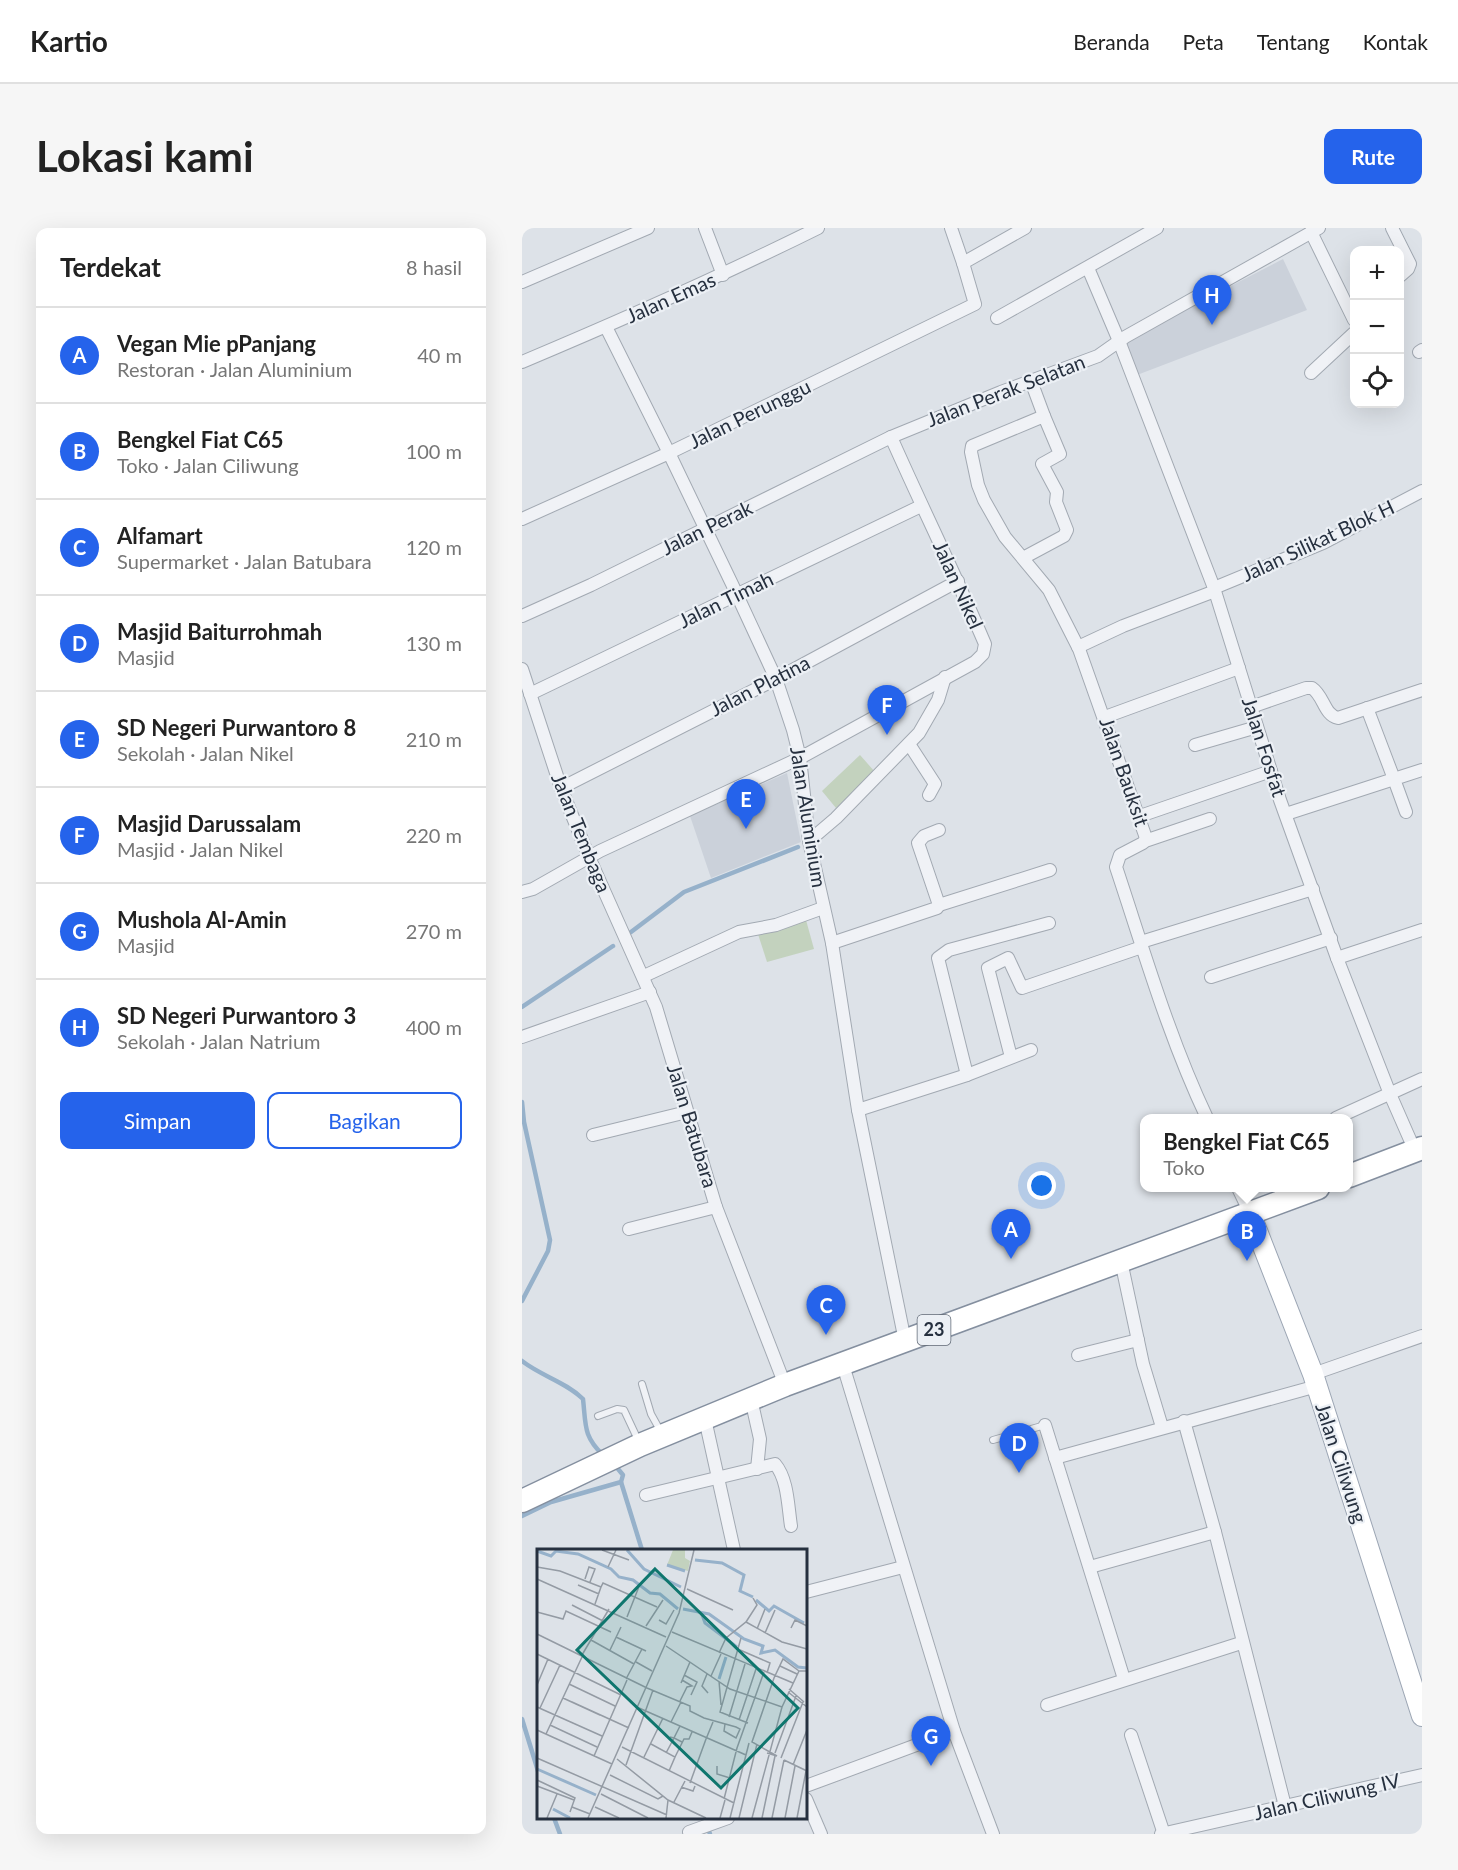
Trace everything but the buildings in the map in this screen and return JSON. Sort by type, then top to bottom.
[{"type":"highway","points":[[1353,1174],[1418,1150]]},
{"type":"highway","name":"23","points":[[522,1501],[631,1449],[784,1385],[1307,1192]]},
{"type":"main road","name":"Jalan Ciliwung","points":[[1250,1213],[1315,1380],[1422,1716]]},
{"type":"street","points":[[522,282],[648,228]]},
{"type":"street","points":[[705,228],[723,275]]},
{"type":"street","name":"Jalan Emas","points":[[522,362],[723,275],[818,228]]},
{"type":"street","points":[[951,228],[963,263],[1024,228]]},
{"type":"street","points":[[997,318],[1157,228]]},
{"type":"street","points":[[1392,228],[1401,246]]},
{"type":"street","points":[[1315,230],[1350,311]]},
{"type":"street","name":"Jalan Perak Selatan","points":[[891,437],[1098,356],[1119,341],[1315,230]]},
{"type":"street","points":[[1404,252],[1410,264],[1404,272]]},
{"type":"street","name":"Jalan Perunggu","points":[[522,519],[669,453],[975,304],[963,263]]},
{"type":"street","name":"Jalan Fosfat","points":[[1088,268],[1119,341],[1215,590],[1271,771],[1337,958],[1390,1094],[1418,1150]]},
{"type":"street","name":"Jalan Aluminium","points":[[606,327],[669,453],[776,679],[793,730],[800,758],[809,841],[832,943],[858,1110],[905,1341]]},
{"type":"street","points":[[1311,373],[1350,337]]},
{"type":"street","points":[[1023,558],[1064,536],[1067,530],[1056,502],[1057,492],[1042,464],[1060,454],[1031,381]]},
{"type":"street","name":"Jalan Bauksit","points":[[1044,416],[974,444],[971,449],[978,485],[1005,537],[1049,590],[1078,647],[1105,717],[1145,833],[1145,841],[1120,855],[1116,867],[1179,1050],[1205,1114]]},
{"type":"street","name":"Jalan Nikel","points":[[522,891],[533,889],[589,857],[800,758],[975,662],[984,654],[985,644],[958,581],[921,506],[891,437]]},
{"type":"street","name":"Jalan Perak","points":[[522,616],[891,437]]},
{"type":"street","name":"Jalan Silikat Blok H","points":[[1078,647],[1323,543],[1422,491]]},
{"type":"street","name":"Jalan Timah","points":[[530,694],[921,506]]},
{"type":"street","name":"Jalan Platina","points":[[561,788],[776,679],[958,581]]},
{"type":"street","points":[[1105,717],[1239,668]]},
{"type":"street","name":"Jalan Tembaga","points":[[522,669],[561,788],[589,857],[650,992]]},
{"type":"street","points":[[809,841],[836,818],[919,733],[938,700],[945,677]]},
{"type":"street","points":[[1251,707],[1309,687],[1318,692],[1329,714],[1335,718],[1422,690]]},
{"type":"street","points":[[1367,708],[1406,812]]},
{"type":"street","points":[[1195,745],[1257,727]]},
{"type":"street","points":[[909,744],[935,784],[929,795]]},
{"type":"street","points":[[1286,814],[1422,770]]},
{"type":"street","points":[[1140,816],[1271,771]]},
{"type":"street","points":[[1145,841],[1210,819]]},
{"type":"street","points":[[939,830],[924,836],[918,843],[939,905]]},
{"type":"street","points":[[832,943],[934,910],[939,905],[1050,870]]},
{"type":"street","points":[[1011,1057],[988,968],[1008,958],[1022,988],[1141,944],[1313,889]]},
{"type":"street","points":[[644,976],[739,932],[776,924],[824,908]]},
{"type":"street","points":[[967,1075],[938,958],[949,951],[1049,923]]},
{"type":"street","points":[[1337,958],[1422,930]]},
{"type":"street","points":[[1211,976],[1331,938]]},
{"type":"street","points":[[522,1037],[650,992]]},
{"type":"street","name":"Jalan Batubara","points":[[650,992],[716,1207],[784,1385]]},
{"type":"street","points":[[858,1110],[967,1075],[1031,1050]]},
{"type":"street","points":[[1347,1114],[1422,1079]]},
{"type":"street","points":[[593,1135],[687,1112]]},
{"type":"street","points":[[1240,1192],[1250,1213]]},
{"type":"street","points":[[629,1229],[716,1207]]},
{"type":"street","points":[[1121,1261],[1143,1364],[1162,1427]]},
{"type":"street","points":[[1055,1458],[1315,1380],[1422,1336]]},
{"type":"street","points":[[1078,1355],[1138,1340]]},
{"type":"street","points":[[843,1365],[954,1731],[993,1834]]},
{"type":"street","points":[[751,1400],[760,1439],[757,1469]]},
{"type":"street","points":[[705,1419],[734,1549]]},
{"type":"street","points":[[1184,1421],[1215,1532],[1285,1806]]},
{"type":"street","points":[[1045,1425],[1124,1679]]},
{"type":"street","points":[[646,1495],[775,1464],[785,1486],[791,1526]]},
{"type":"street","points":[[1090,1567],[1215,1532]]},
{"type":"street","points":[[807,1592],[903,1567]]},
{"type":"street","points":[[1047,1705],[1242,1643]]},
{"type":"street","points":[[807,1786],[954,1731]]},
{"type":"street","points":[[1131,1735],[1163,1834]]},
{"type":"street","name":"Jalan Ciliwung IV","points":[[1163,1834],[1422,1775]]},
{"type":"street","points":[[807,1801],[821,1834]]},
{"type":"street","points":[[689,1832],[725,1819]]},
{"type":"lane","points":[[642,1384],[651,1414],[663,1436]]},
{"type":"lane","points":[[598,1416],[617,1409],[624,1410],[631,1449]]},
{"type":"lane","points":[[993,1440],[1045,1425]]},
{"type":"shaded area","points":[[1283,259],[1307,310],[1137,375],[1125,344],[1128,339]]},
{"type":"shaded area","points":[[787,773],[801,842],[711,878],[690,816]]},
{"type":"green space","points":[[860,755],[875,772],[836,808],[822,791]]},
{"type":"green space","points":[[806,920],[814,949],[767,962],[757,931]]},
{"type":"waterway","points":[[631,932],[684,892],[798,847]]},
{"type":"waterway","points":[[522,1007],[613,946]]},
{"type":"waterway","points":[[522,1102],[524,1122],[550,1240],[548,1251],[522,1301]]},
{"type":"waterway","points":[[522,1361],[569,1388],[583,1399],[585,1423],[589,1436],[603,1455]]},
{"type":"waterway","points":[[614,1464],[623,1475],[621,1482],[642,1549]]},
{"type":"waterway","points":[[522,1516],[551,1502],[621,1482]]},
{"type":"waterway","points":[[522,1719],[537,1768]]},
{"type":"waterway","points":[[554,1819],[560,1834]]},
{"type":"waterway","points":[[704,1819],[710,1834]]},
{"type":"place","name":"SD Negeri Purwantoro 3","points":[[1212,325]]},
{"type":"place","name":"Masjid Darussalam","points":[[887,735]]},
{"type":"place","name":"SD Negeri Purwantoro 8","points":[[746,829]]},
{"type":"place","name":"Vegan Mie pPanjang","points":[[1011,1259]]},
{"type":"place","name":"Bengkel Fiat C65","points":[[1247,1261]]},
{"type":"place","name":"Alfamart","points":[[826,1335]]},
{"type":"place","name":"Masjid Baiturrohmah","points":[[1019,1473]]},
{"type":"place","name":"Mushola Al-Amin","points":[[931,1766]]}]
